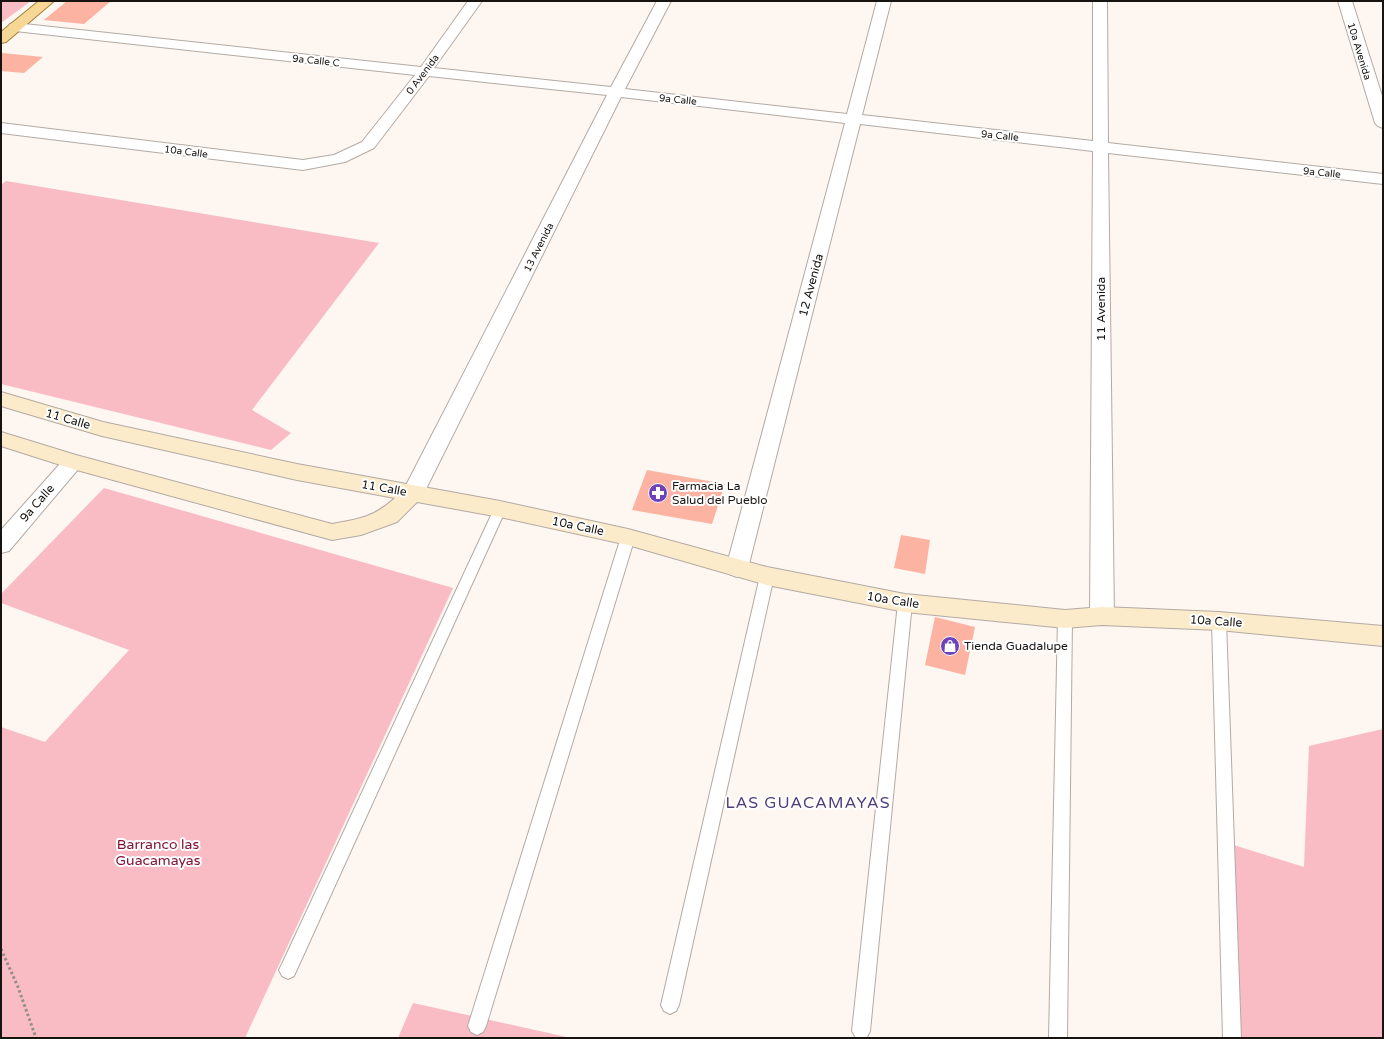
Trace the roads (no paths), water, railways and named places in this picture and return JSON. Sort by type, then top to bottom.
[{"type":"main road","points":[[1,39],[47,1]]},
{"type":"main road","name":"11 Calle","points":[[1,400],[102,429],[297,472],[413,494]]},
{"type":"main road","name":"11 Calle","points":[[1,439],[72,462],[332,532],[361,527],[389,516],[413,494]]},
{"type":"main road","name":"10a Calle","points":[[413,494],[500,509],[628,537],[767,576],[905,603],[1065,619],[1102,616],[1219,621],[1383,636]]},
{"type":"street","name":"0 Avenida","points":[[368,145],[425,71],[475,1]]},
{"type":"street","name":"13 Avenida","points":[[413,494],[616,92],[664,1]]},
{"type":"street","name":"12 Avenida","points":[[737,568],[884,1]]},
{"type":"street","name":"11 Avenida","points":[[1100,1],[1102,616]]},
{"type":"street","name":"10a Avenida","points":[[1345,1],[1383,123]]},
{"type":"street","name":"9a Calle C","points":[[15,27],[616,92]]},
{"type":"street","name":"9a Calle","points":[[616,92],[1383,179]]},
{"type":"street","name":"10a Calle","points":[[1,128],[303,165],[339,159],[368,145]]},
{"type":"street","name":"9a Calle","points":[[1,545],[72,462]]},
{"type":"lane","points":[[288,970],[500,509]]},
{"type":"lane","points":[[477,1026],[628,537]]},
{"type":"lane","points":[[670,1005],[767,576]]},
{"type":"lane","points":[[861,1031],[905,603]]},
{"type":"lane","points":[[1058,1038],[1065,619]]},
{"type":"lane","points":[[1219,621],[1232,1038]]},
{"type":"place","name":"Farmacia La Salud del Pueblo","points":[[658,493]]},
{"type":"place","name":"Tienda Guadalupe","points":[[950,646]]},
{"type":"district","name":"LAS GUACAMAYAS","points":[[808,802]]},
{"type":"park label","name":"Barranco las Guacamayas","points":[[158,852]]}]
